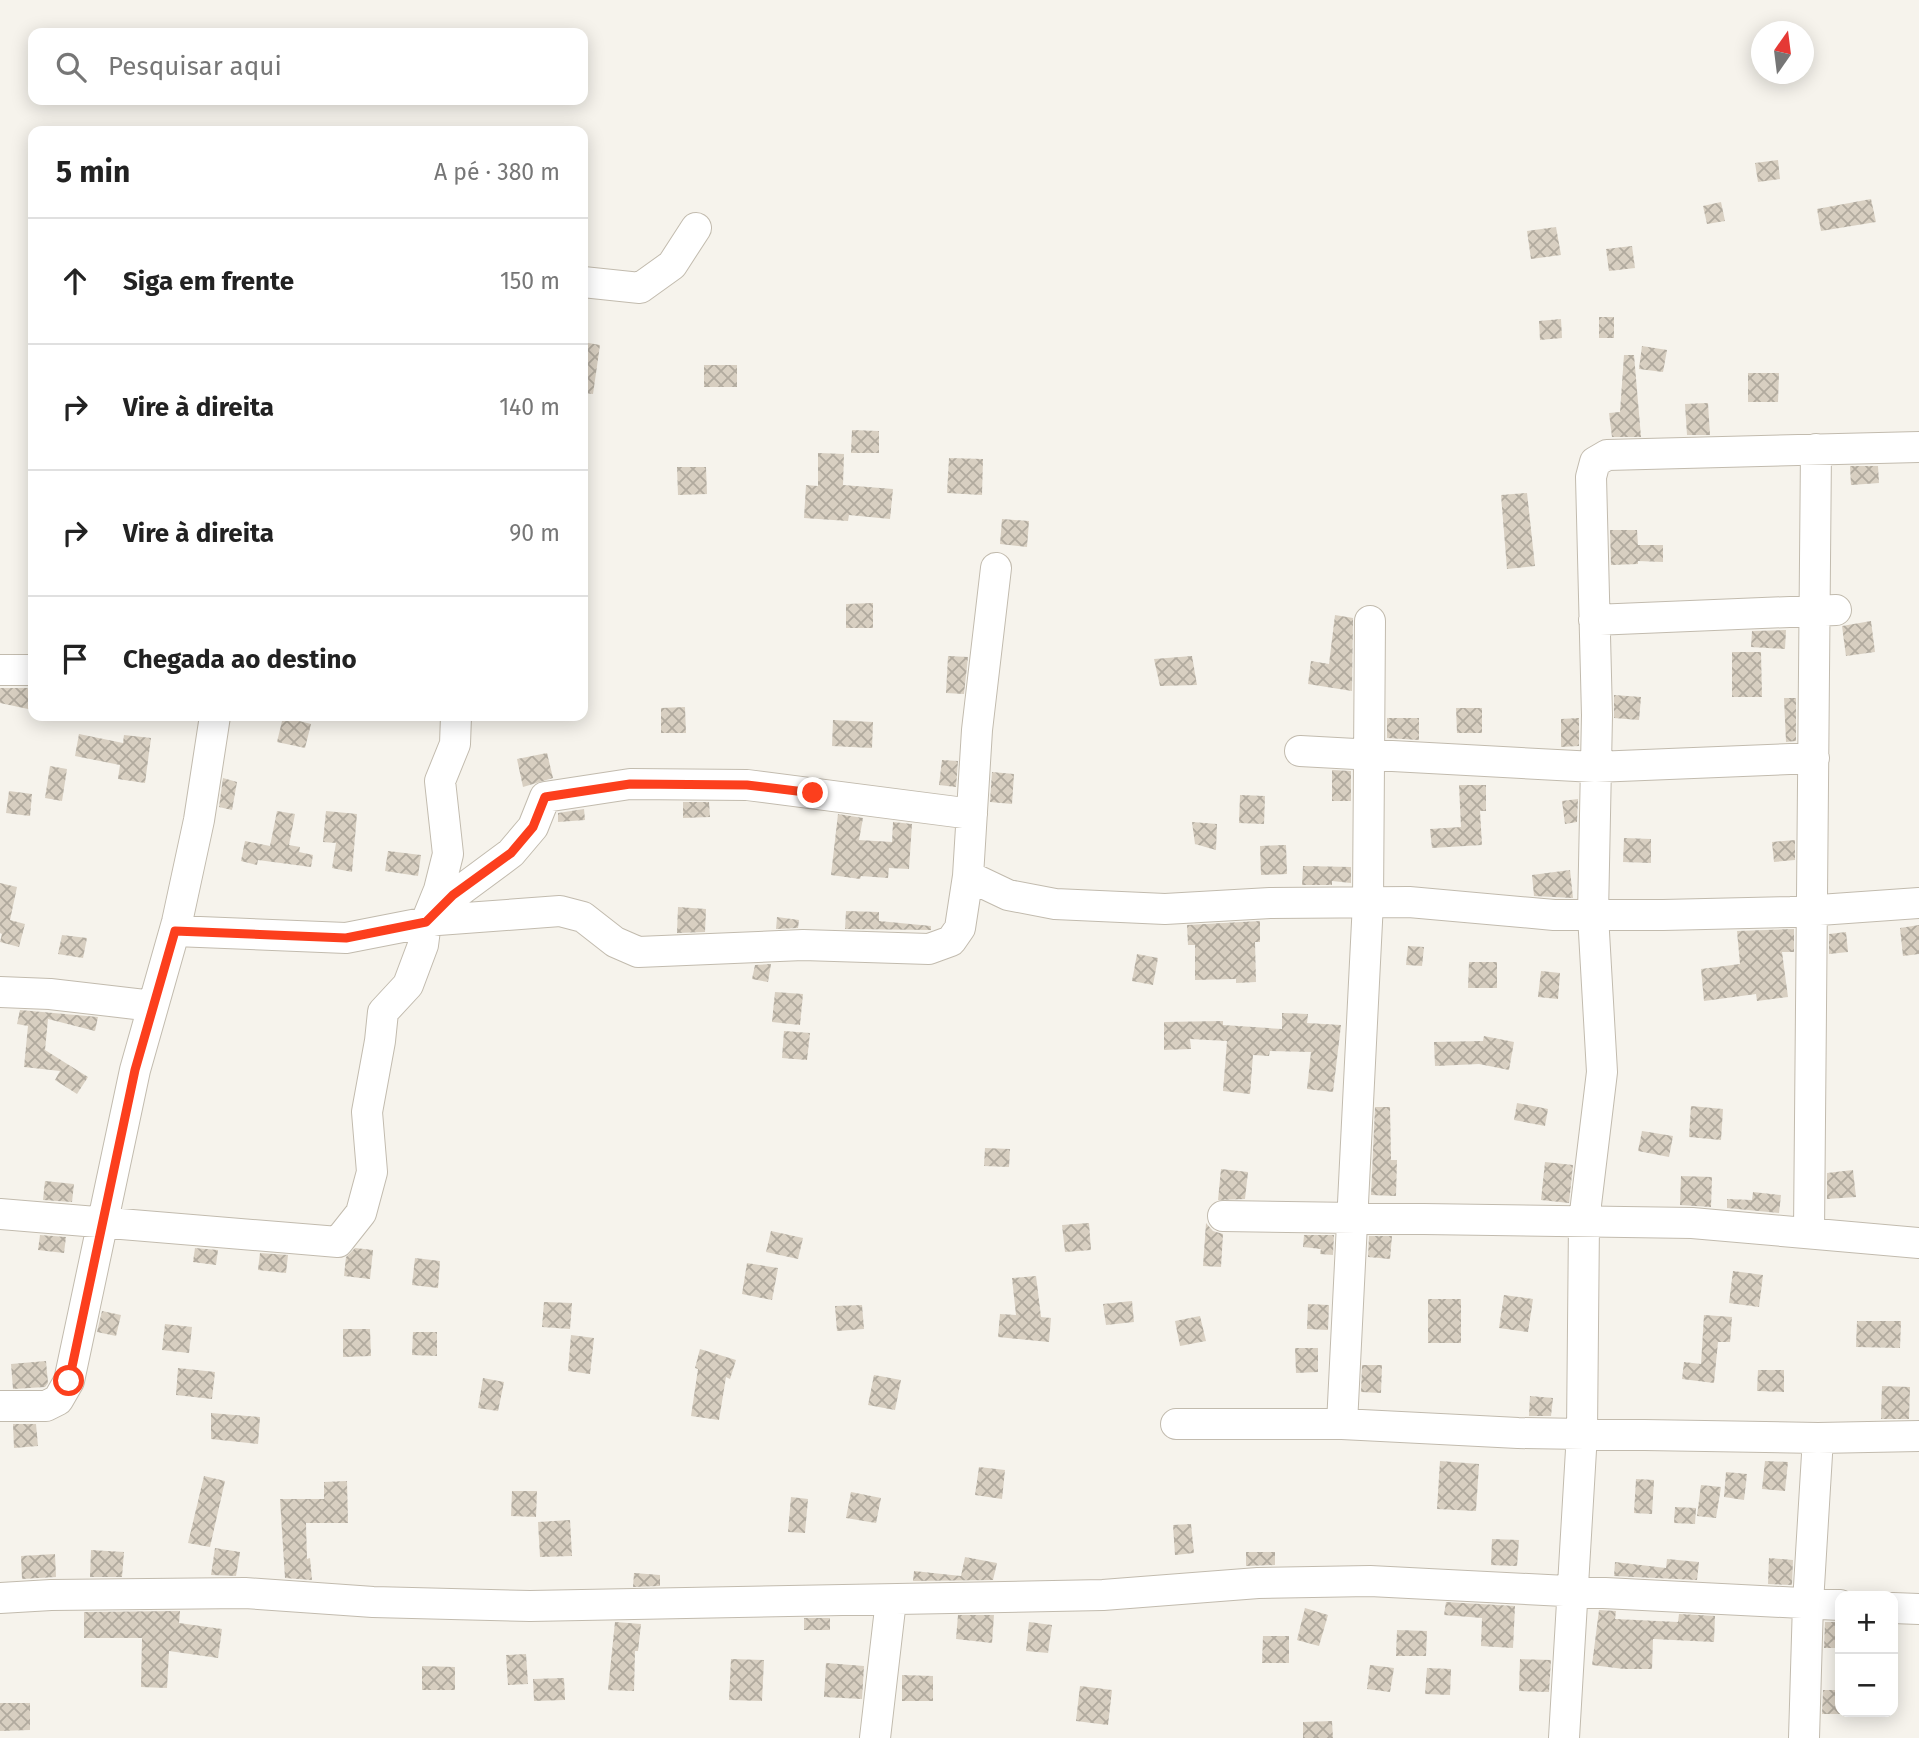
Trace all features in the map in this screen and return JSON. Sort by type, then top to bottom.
[{"type":"street","points":[[588,283],[640,288],[672,265],[696,228]]},
{"type":"street","points":[[1564,1738],[1582,1433],[1584,1221],[1602,1072],[1593,915],[1595,767],[1591,477],[1595,462],[1607,455],[1919,447]]},
{"type":"street","points":[[1809,1232],[1814,758],[1825,611],[1816,449]]},
{"type":"street","points":[[175,931],[346,938],[426,922],[509,913],[560,911],[583,917],[615,942],[638,952],[803,945],[929,949],[951,942],[960,928],[968,876],[977,730],[996,568]]},
{"type":"street","points":[[1594,620],[1825,611]]},
{"type":"street","points":[[1342,1424],[1368,902],[1370,621]]},
{"type":"street","points":[[0,670],[28,670]]},
{"type":"street","points":[[0,1406],[46,1406],[58,1400],[69,1381],[135,1070],[175,931],[199,820],[214,721]]},
{"type":"street","points":[[0,1214],[338,1242],[361,1213],[372,1172],[367,1112],[383,1012],[408,985],[423,945],[426,922],[439,890],[448,854],[440,780],[455,744],[456,721]]},
{"type":"street","points":[[1300,751],[1595,767],[1814,758]]},
{"type":"street","points":[[426,922],[453,895],[511,853],[533,827],[545,797],[630,784],[747,785],[972,814]]},
{"type":"street","points":[[968,876],[1008,895],[1055,904],[1102,908],[1165,909],[1270,903],[1409,902],[1521,914],[1593,915],[1813,911],[1919,903]]},
{"type":"street","points":[[0,992],[50,994],[153,1006]]},
{"type":"street","points":[[1223,1216],[1692,1223],[1919,1243]]},
{"type":"street","points":[[1176,1424],[1342,1424],[1518,1433],[1818,1438],[1919,1436]]},
{"type":"street","points":[[1804,1738],[1808,1603],[1818,1438]]},
{"type":"street","points":[[0,1598],[245,1593],[373,1602],[530,1606],[1103,1595],[1258,1583],[1370,1581],[1835,1605]]},
{"type":"street","points":[[875,1738],[891,1600]]},
{"type":"street","points":[[1898,1608],[1919,1609]]},
{"type":"building","points":[[1778,160],[1780,179],[1758,182],[1755,163]]},
{"type":"building","points":[[1871,199],[1876,222],[1821,231],[1817,209]]},
{"type":"building","points":[[1721,202],[1725,221],[1707,224],[1703,206]]},
{"type":"building","points":[[1556,227],[1561,255],[1531,259],[1527,231]]},
{"type":"building","points":[[1632,246],[1635,268],[1609,271],[1606,249]]},
{"type":"building","points":[[1599,317],[1614,317],[1614,338],[1599,338]]},
{"type":"building","points":[[1561,319],[1562,338],[1540,340],[1539,321]]},
{"type":"building","points":[[588,343],[600,345],[593,394],[588,394]]},
{"type":"building","points":[[1642,346],[1667,350],[1663,372],[1639,369]]},
{"type":"building","points":[[1624,355],[1634,355],[1641,437],[1612,437],[1609,413],[1620,412]]},
{"type":"building","points":[[704,365],[737,365],[737,387],[704,387]]},
{"type":"building","points":[[1748,373],[1779,373],[1778,402],[1748,402]]},
{"type":"building","points":[[1708,403],[1710,435],[1687,435],[1685,404]]},
{"type":"building","points":[[852,430],[879,431],[879,453],[851,453]]},
{"type":"building","points":[[818,453],[844,454],[843,485],[893,489],[890,519],[849,515],[848,521],[804,518],[806,485],[818,486]]},
{"type":"building","points":[[949,458],[983,459],[982,495],[947,493]]},
{"type":"building","points":[[1850,466],[1878,466],[1879,483],[1851,485]]},
{"type":"building","points":[[677,467],[706,467],[707,494],[678,495]]},
{"type":"building","points":[[1527,493],[1535,566],[1507,569],[1501,495]]},
{"type":"building","points":[[1002,519],[1029,521],[1027,547],[1000,544]]},
{"type":"building","points":[[1610,530],[1637,530],[1638,545],[1663,545],[1663,562],[1638,561],[1638,564],[1611,565]]},
{"type":"building","points":[[873,603],[873,628],[846,628],[846,604]]},
{"type":"building","points":[[1335,615],[1353,618],[1352,691],[1308,684],[1311,661],[1329,664]]},
{"type":"building","points":[[1871,621],[1875,652],[1846,656],[1842,626]]},
{"type":"building","points":[[1786,630],[1785,649],[1751,647],[1752,631]]},
{"type":"building","points":[[1732,652],[1761,652],[1762,697],[1732,697]]},
{"type":"building","points":[[948,656],[968,657],[964,694],[946,693]]},
{"type":"building","points":[[1192,656],[1197,685],[1160,686],[1154,659]]},
{"type":"building","points":[[0,688],[28,688],[28,709],[0,703]]},
{"type":"building","points":[[1614,695],[1641,697],[1639,720],[1614,718]]},
{"type":"building","points":[[1784,698],[1796,698],[1796,741],[1786,742]]},
{"type":"building","points":[[685,707],[686,733],[661,733],[661,708]]},
{"type":"building","points":[[1456,708],[1482,708],[1482,733],[1457,733]]},
{"type":"building","points":[[1387,718],[1419,718],[1419,740],[1387,738]]},
{"type":"building","points":[[1579,718],[1579,746],[1561,747],[1561,719]]},
{"type":"building","points":[[833,720],[873,722],[872,748],[832,746]]},
{"type":"building","points":[[282,721],[311,724],[305,748],[277,742]]},
{"type":"building","points":[[79,734],[123,743],[124,735],[151,738],[145,783],[118,779],[120,765],[75,756]]},
{"type":"building","points":[[547,753],[553,778],[523,787],[517,759]]},
{"type":"building","points":[[942,760],[958,761],[956,787],[939,785]]},
{"type":"building","points":[[50,766],[67,769],[62,801],[45,798]]},
{"type":"building","points":[[1332,770],[1351,771],[1351,801],[1332,801]]},
{"type":"building","points":[[992,772],[1014,774],[1012,804],[990,802]]},
{"type":"building","points":[[223,778],[237,782],[232,810],[219,807]]},
{"type":"building","points":[[1459,785],[1486,785],[1486,811],[1480,811],[1482,845],[1432,848],[1430,829],[1461,827]]},
{"type":"building","points":[[9,791],[32,794],[30,816],[6,813]]},
{"type":"building","points":[[1240,795],[1265,796],[1264,824],[1239,823]]},
{"type":"building","points":[[1578,799],[1577,822],[1565,824],[1562,801]]},
{"type":"building","points":[[683,802],[709,802],[710,817],[683,818]]},
{"type":"building","points":[[584,809],[585,820],[558,822],[558,813]]},
{"type":"building","points":[[277,811],[295,814],[289,845],[300,847],[299,852],[313,855],[311,867],[258,860],[257,865],[241,861],[245,841],[270,846]]},
{"type":"building","points":[[326,811],[357,814],[352,872],[332,868],[336,843],[323,842]]},
{"type":"building","points":[[838,814],[863,818],[859,840],[892,842],[893,822],[912,824],[909,869],[889,868],[888,878],[861,876],[860,879],[831,875]]},
{"type":"building","points":[[1192,822],[1217,824],[1216,850],[1195,844]]},
{"type":"building","points":[[1624,838],[1651,839],[1651,863],[1623,862]]},
{"type":"building","points":[[1795,840],[1795,860],[1774,862],[1772,842]]},
{"type":"building","points":[[1286,845],[1287,874],[1261,875],[1260,846]]},
{"type":"building","points":[[388,851],[421,855],[418,876],[385,871]]},
{"type":"building","points":[[1303,866],[1351,867],[1351,883],[1332,881],[1332,885],[1302,885]]},
{"type":"building","points":[[1570,870],[1573,898],[1534,896],[1532,875]]},
{"type":"building","points":[[0,883],[17,887],[10,920],[25,924],[19,947],[0,942]]},
{"type":"building","points":[[678,907],[706,909],[705,932],[677,933]]},
{"type":"building","points":[[846,911],[879,912],[879,921],[931,926],[931,930],[845,929]]},
{"type":"building","points":[[777,917],[799,920],[798,928],[776,929]]},
{"type":"building","points":[[1260,921],[1260,942],[1255,942],[1256,982],[1236,983],[1236,979],[1195,980],[1195,945],[1188,945],[1187,925]]},
{"type":"building","points":[[1919,925],[1919,954],[1903,956],[1900,928]]},
{"type":"building","points":[[1794,929],[1794,952],[1782,952],[1788,997],[1757,1001],[1756,994],[1704,1001],[1701,969],[1740,964],[1737,931]]},
{"type":"building","points":[[1846,932],[1848,952],[1829,954],[1829,934]]},
{"type":"building","points":[[62,935],[87,938],[83,958],[58,954]]},
{"type":"building","points":[[1408,946],[1424,947],[1422,966],[1406,965]]},
{"type":"building","points":[[1137,954],[1158,958],[1153,985],[1132,981]]},
{"type":"building","points":[[1469,962],[1497,962],[1497,988],[1468,988]]},
{"type":"building","points":[[771,964],[768,982],[752,979],[755,965]]},
{"type":"building","points":[[1541,971],[1560,973],[1558,999],[1538,997]]},
{"type":"building","points":[[775,992],[803,994],[800,1025],[772,1022]]},
{"type":"building","points":[[20,1010],[98,1017],[95,1031],[48,1019],[45,1050],[88,1077],[77,1094],[55,1080],[60,1071],[24,1067],[28,1026],[17,1024]]},
{"type":"building","points":[[1282,1013],[1308,1014],[1307,1023],[1341,1025],[1333,1092],[1307,1089],[1311,1052],[1270,1051],[1269,1056],[1253,1055],[1250,1094],[1223,1091],[1227,1041],[1190,1039],[1191,1049],[1164,1050],[1164,1022],[1223,1021],[1223,1025],[1282,1029]]},
{"type":"building","points":[[784,1031],[810,1033],[807,1060],[782,1058]]},
{"type":"building","points":[[1484,1036],[1514,1042],[1509,1070],[1479,1064],[1435,1066],[1434,1042],[1483,1041]]},
{"type":"building","points":[[1517,1103],[1548,1109],[1545,1126],[1514,1120]]},
{"type":"building","points":[[1691,1106],[1723,1109],[1721,1140],[1689,1137]]},
{"type":"building","points":[[1375,1107],[1390,1107],[1391,1160],[1397,1160],[1396,1196],[1371,1195]]},
{"type":"building","points":[[1642,1131],[1673,1136],[1669,1157],[1638,1151]]},
{"type":"building","points":[[985,1148],[1010,1149],[1009,1167],[984,1166]]},
{"type":"building","points":[[1545,1162],[1573,1165],[1569,1203],[1541,1200]]},
{"type":"building","points":[[1221,1169],[1248,1172],[1245,1199],[1218,1200]]},
{"type":"building","points":[[1853,1170],[1856,1197],[1827,1199],[1827,1173]]},
{"type":"building","points":[[1681,1176],[1712,1177],[1711,1207],[1680,1205]]},
{"type":"building","points":[[45,1181],[74,1184],[72,1202],[43,1200]]},
{"type":"building","points":[[1753,1192],[1781,1195],[1779,1213],[1727,1208],[1727,1199],[1752,1200]]},
{"type":"building","points":[[1089,1223],[1091,1250],[1065,1252],[1062,1225]]},
{"type":"building","points":[[1206,1223],[1213,1231],[1223,1234],[1221,1267],[1203,1266]]},
{"type":"building","points":[[771,1231],[803,1238],[798,1259],[766,1252]]},
{"type":"building","points":[[40,1235],[66,1237],[64,1253],[38,1250]]},
{"type":"building","points":[[1304,1235],[1334,1235],[1333,1255],[1320,1254],[1321,1249],[1303,1247]]},
{"type":"building","points":[[1369,1236],[1392,1236],[1390,1259],[1368,1257]]},
{"type":"building","points":[[195,1248],[218,1250],[216,1265],[193,1262]]},
{"type":"building","points":[[355,1248],[373,1250],[370,1279],[344,1276],[346,1257]]},
{"type":"building","points":[[260,1253],[288,1255],[286,1273],[258,1270]]},
{"type":"building","points":[[415,1258],[440,1261],[438,1288],[412,1285]]},
{"type":"building","points":[[747,1263],[778,1268],[772,1300],[742,1294]]},
{"type":"building","points":[[1733,1271],[1763,1275],[1759,1307],[1729,1303]]},
{"type":"building","points":[[1036,1276],[1041,1317],[1051,1318],[1049,1342],[998,1337],[1000,1314],[1016,1315],[1012,1278]]},
{"type":"building","points":[[1504,1295],[1533,1299],[1528,1332],[1499,1328]]},
{"type":"building","points":[[1428,1299],[1461,1299],[1461,1343],[1428,1343]]},
{"type":"building","points":[[1132,1301],[1134,1322],[1106,1325],[1103,1304]]},
{"type":"building","points":[[544,1302],[572,1303],[570,1329],[542,1327]]},
{"type":"building","points":[[1308,1304],[1329,1305],[1328,1330],[1307,1329]]},
{"type":"building","points":[[862,1305],[864,1329],[837,1331],[835,1306]]},
{"type":"building","points":[[102,1311],[121,1315],[116,1336],[97,1332]]},
{"type":"building","points":[[1704,1315],[1732,1317],[1730,1342],[1718,1342],[1714,1383],[1682,1379],[1684,1362],[1701,1364]]},
{"type":"building","points":[[1200,1316],[1206,1341],[1180,1346],[1175,1321]]},
{"type":"building","points":[[1857,1321],[1901,1321],[1900,1348],[1856,1347]]},
{"type":"building","points":[[165,1324],[192,1327],[189,1353],[162,1350]]},
{"type":"building","points":[[343,1329],[370,1329],[371,1356],[343,1357]]},
{"type":"building","points":[[413,1332],[437,1332],[437,1356],[412,1355]]},
{"type":"building","points":[[571,1335],[594,1338],[590,1374],[568,1371]]},
{"type":"building","points":[[1295,1348],[1318,1348],[1318,1372],[1296,1373]]},
{"type":"building","points":[[700,1349],[736,1360],[730,1379],[726,1377],[719,1420],[691,1416],[698,1369],[695,1368]]},
{"type":"building","points":[[46,1361],[48,1383],[45,1387],[13,1389],[11,1364]]},
{"type":"building","points":[[1362,1365],[1382,1365],[1381,1393],[1361,1392]]},
{"type":"building","points":[[178,1368],[215,1372],[212,1399],[176,1395]]},
{"type":"building","points":[[1758,1370],[1784,1370],[1784,1392],[1757,1391]]},
{"type":"building","points":[[874,1375],[901,1380],[895,1410],[868,1405]]},
{"type":"building","points":[[483,1378],[504,1382],[498,1411],[478,1408]]},
{"type":"building","points":[[1882,1386],[1910,1387],[1909,1419],[1881,1419]]},
{"type":"building","points":[[1530,1396],[1553,1398],[1551,1416],[1529,1416]]},
{"type":"building","points":[[211,1413],[260,1417],[258,1444],[211,1439]]},
{"type":"building","points":[[13,1424],[36,1424],[38,1446],[14,1448]]},
{"type":"building","points":[[1440,1461],[1479,1464],[1476,1511],[1437,1509]]},
{"type":"building","points":[[1765,1461],[1788,1462],[1785,1491],[1762,1489]]},
{"type":"building","points":[[979,1467],[1005,1470],[1002,1499],[975,1495]]},
{"type":"building","points":[[1726,1472],[1747,1474],[1744,1500],[1724,1497]]},
{"type":"building","points":[[204,1476],[225,1481],[210,1547],[188,1543]]},
{"type":"building","points":[[1636,1479],[1654,1480],[1652,1514],[1634,1513]]},
{"type":"building","points":[[347,1481],[348,1523],[306,1523],[307,1559],[310,1558],[312,1580],[285,1578],[280,1499],[324,1499],[324,1482]]},
{"type":"building","points":[[1701,1485],[1721,1487],[1716,1518],[1697,1516]]},
{"type":"building","points":[[512,1491],[537,1491],[536,1517],[511,1516]]},
{"type":"building","points":[[851,1492],[881,1498],[876,1523],[846,1518]]},
{"type":"building","points":[[791,1497],[808,1499],[805,1533],[788,1532]]},
{"type":"building","points":[[1675,1507],[1696,1508],[1695,1524],[1674,1523]]},
{"type":"building","points":[[570,1520],[572,1556],[540,1557],[538,1522]]},
{"type":"building","points":[[1191,1524],[1194,1553],[1175,1555],[1173,1525]]},
{"type":"building","points":[[1492,1539],[1519,1540],[1517,1566],[1491,1565]]},
{"type":"building","points":[[215,1548],[240,1552],[236,1576],[211,1575]]},
{"type":"building","points":[[91,1550],[124,1552],[122,1577],[90,1577]]},
{"type":"building","points":[[1246,1552],[1275,1552],[1275,1565],[1246,1566]]},
{"type":"building","points":[[55,1554],[56,1577],[22,1579],[21,1556]]},
{"type":"building","points":[[965,1557],[997,1563],[993,1580],[913,1581],[914,1571],[961,1576]]},
{"type":"building","points":[[1769,1558],[1793,1560],[1792,1585],[1768,1584]]},
{"type":"building","points":[[1667,1559],[1699,1562],[1697,1580],[1614,1576],[1615,1562],[1666,1568]]},
{"type":"building","points":[[634,1573],[660,1575],[660,1586],[633,1587]]},
{"type":"building","points":[[1446,1602],[1515,1606],[1513,1648],[1481,1646],[1482,1618],[1444,1615]]},
{"type":"building","points":[[1305,1608],[1328,1615],[1319,1646],[1297,1640]]},
{"type":"building","points":[[1599,1610],[1616,1611],[1615,1619],[1678,1622],[1679,1614],[1715,1616],[1714,1642],[1653,1639],[1652,1669],[1592,1665]]},
{"type":"building","points":[[180,1611],[179,1623],[222,1629],[218,1658],[169,1651],[167,1688],[141,1687],[142,1638],[84,1638],[84,1612]]},
{"type":"building","points":[[958,1615],[994,1615],[992,1643],[956,1639]]},
{"type":"building","points":[[804,1618],[830,1618],[830,1630],[804,1630]]},
{"type":"building","points":[[615,1622],[641,1624],[638,1651],[635,1651],[634,1691],[608,1690]]},
{"type":"building","points":[[1029,1622],[1052,1625],[1048,1653],[1026,1651]]},
{"type":"building","points":[[1825,1622],[1835,1622],[1835,1648],[1824,1648]]},
{"type":"building","points":[[1397,1630],[1427,1631],[1426,1656],[1396,1656]]},
{"type":"building","points":[[1263,1636],[1289,1636],[1289,1663],[1262,1663]]},
{"type":"building","points":[[526,1654],[528,1684],[508,1685],[506,1655]]},
{"type":"building","points":[[731,1659],[764,1660],[762,1701],[729,1700]]},
{"type":"building","points":[[1520,1659],[1551,1660],[1549,1692],[1519,1691]]},
{"type":"building","points":[[826,1663],[864,1666],[862,1699],[824,1697]]},
{"type":"building","points":[[1370,1665],[1394,1668],[1390,1692],[1367,1689]]},
{"type":"building","points":[[422,1666],[455,1667],[455,1690],[422,1690]]},
{"type":"building","points":[[1427,1668],[1451,1669],[1450,1695],[1425,1694]]},
{"type":"building","points":[[902,1675],[933,1676],[933,1701],[902,1701]]},
{"type":"building","points":[[564,1678],[565,1700],[534,1701],[533,1679]]},
{"type":"building","points":[[1080,1686],[1112,1690],[1108,1725],[1076,1721]]},
{"type":"building","points":[[1823,1690],[1835,1690],[1835,1714],[1822,1714]]},
{"type":"building","points":[[0,1703],[30,1703],[30,1730],[0,1731]]},
{"type":"building","points":[[1332,1721],[1333,1738],[1303,1738],[1303,1722]]},
{"type":"route","points":[[69,1381],[135,1070],[175,931],[346,938],[426,922],[453,895],[511,853],[533,827],[545,797],[630,784],[684,783],[747,785],[813,793]]}]
